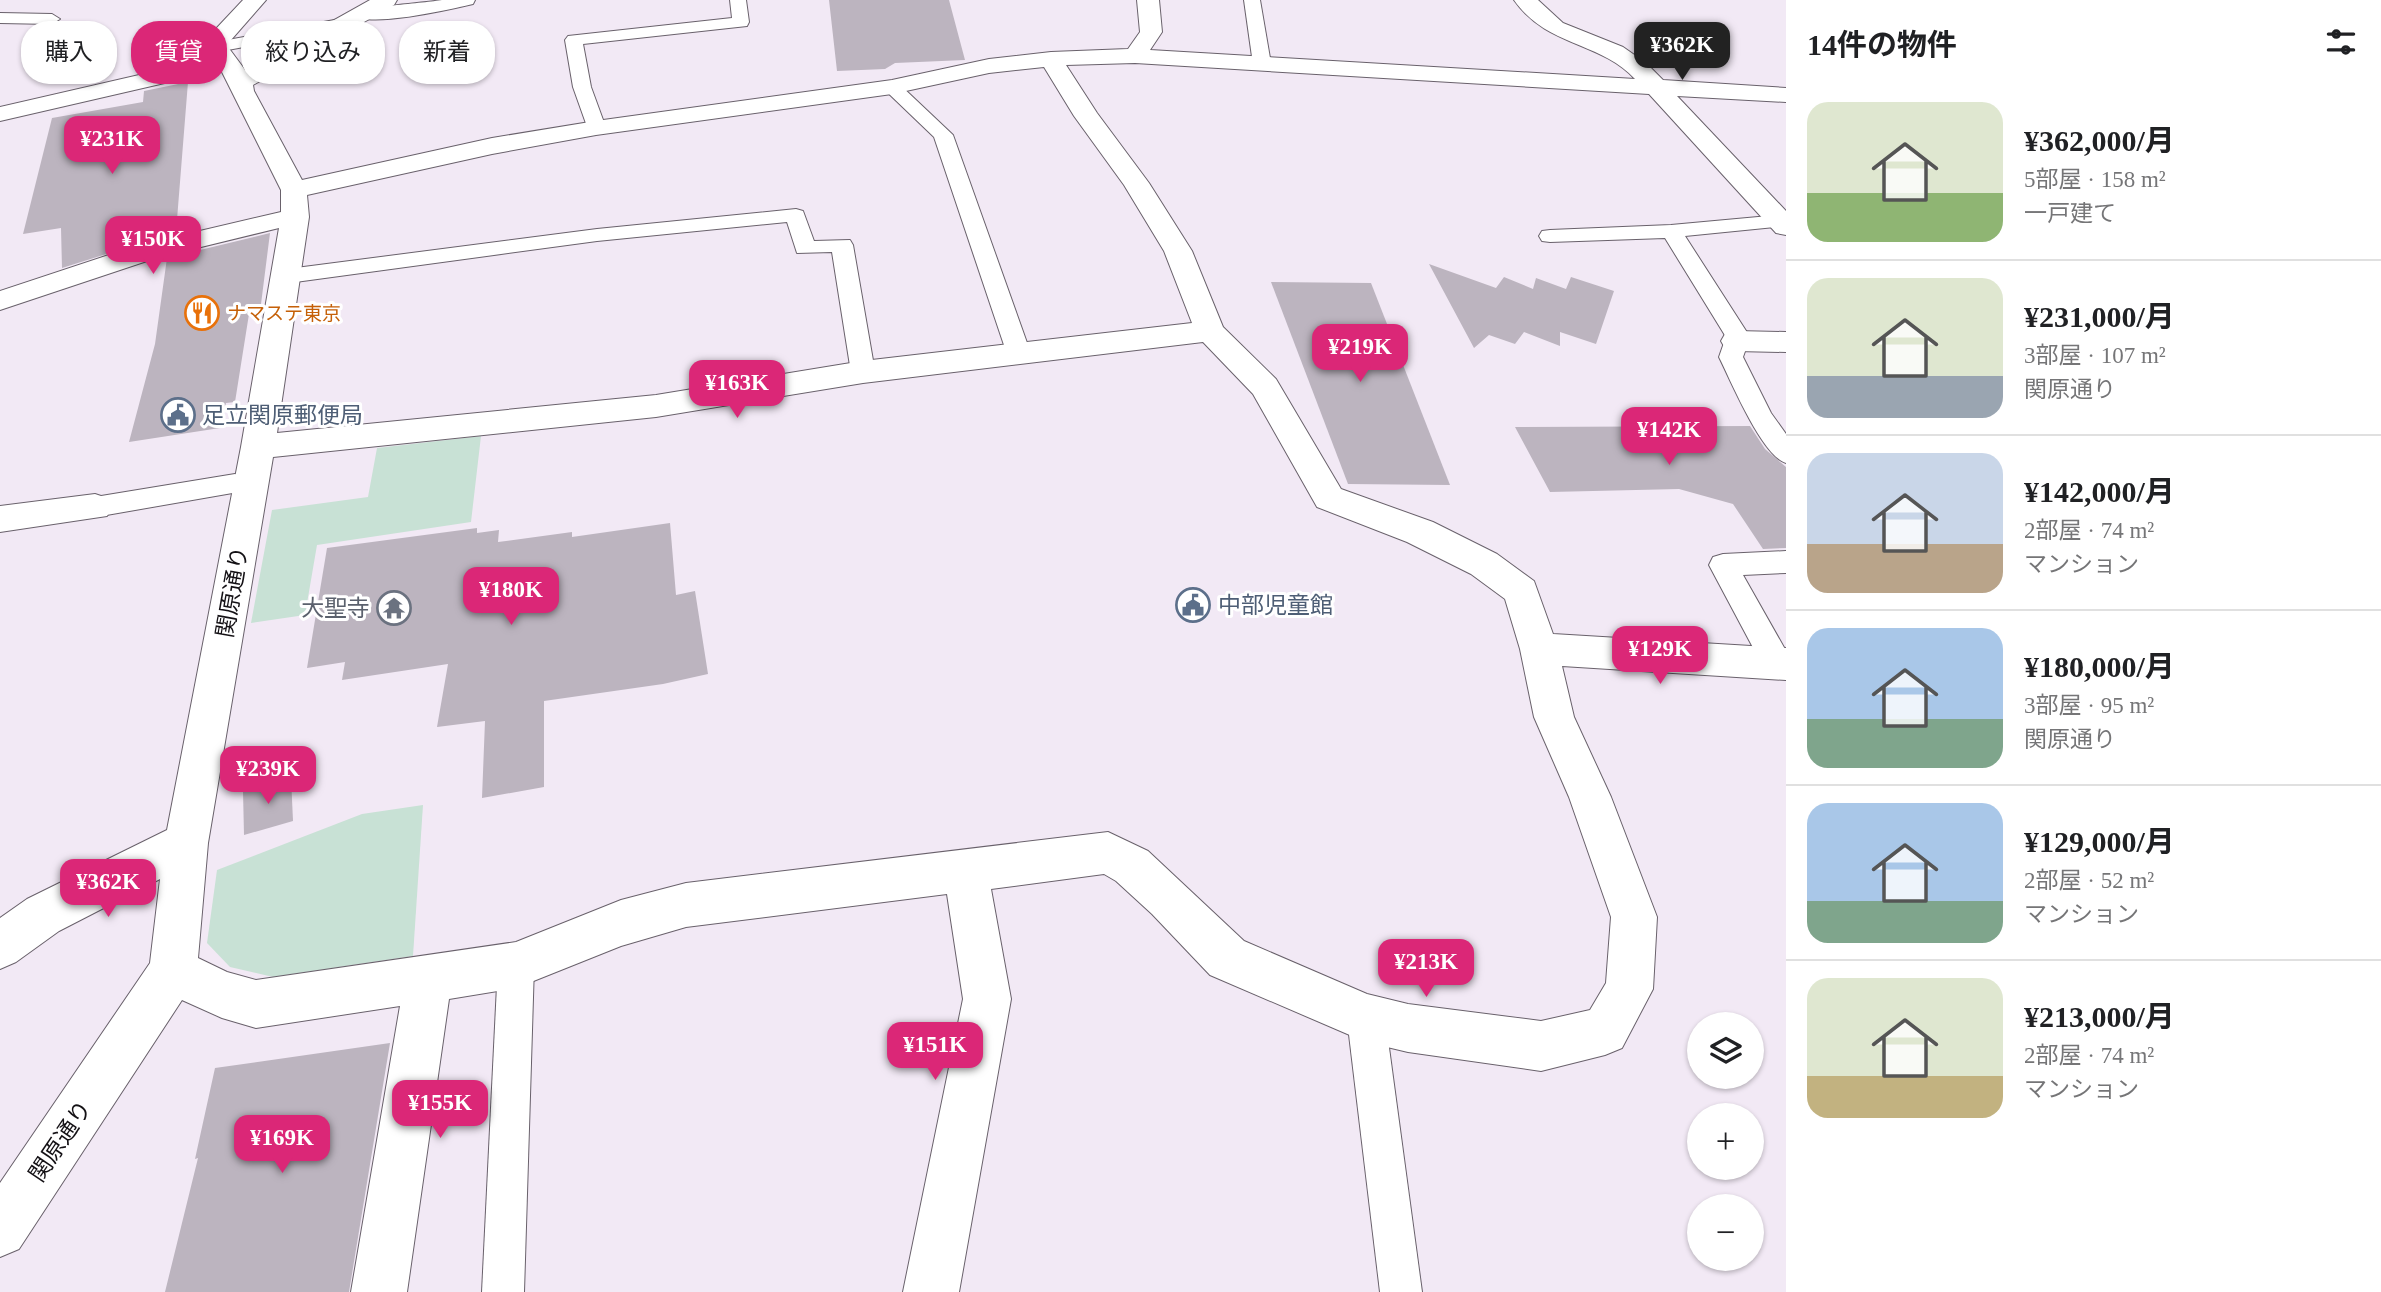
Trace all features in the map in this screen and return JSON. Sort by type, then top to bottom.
[{"type":"street","points":[[255,0],[220,38],[228,64],[295,203]]},
{"type":"street","points":[[0,114],[228,64],[353,18],[386,0]]},
{"type":"street","points":[[1135,56],[1151,32],[1148,0]]},
{"type":"street","points":[[1525,0],[1555,28],[1615,52],[1638,68],[1783,224]]},
{"type":"street","points":[[0,301],[62,277],[295,203],[492,146],[596,128],[745,110],[892,87],[989,66],[1051,59],[1135,56],[1786,95]]},
{"type":"street","points":[[173,971],[222,994],[256,1004],[516,965],[621,923],[686,905],[1108,853],[1132,866],[1227,958],[1366,1018],[1408,1028],[1541,1046],[1605,1031],[1629,989],[1634,917],[1590,797],[1554,717],[1539,649],[1521,591],[1484,564],[1420,532],[1329,498],[1265,387],[1210,331],[1178,251],[1136,183],[1086,116],[1051,59]]},
{"type":"street","points":[[1756,196],[1786,194]]},
{"type":"street","name":"関原通り","points":[[0,1230],[173,971],[186,842],[288,276],[295,203]]},
{"type":"street","points":[[258,447],[656,406],[863,372],[1210,331]]},
{"type":"street","points":[[1736,341],[1786,342]]},
{"type":"street","points":[[0,519],[95,507]]},
{"type":"street","points":[[1539,649],[1782,664]]},
{"type":"street","points":[[0,946],[43,915],[186,842]]},
{"type":"street","points":[[943,1288],[987,999],[966,871]]},
{"type":"street","points":[[379,1292],[429,976]]},
{"type":"lane","points":[[228,64],[353,18],[411,11],[467,0]]},
{"type":"lane","points":[[596,128],[582,87],[574,40],[741,22],[738,0]]},
{"type":"lane","points":[[1252,0],[1262,64]]},
{"type":"lane","points":[[0,18],[52,19]]},
{"type":"lane","points":[[892,87],[943,135],[1019,354]]},
{"type":"lane","points":[[288,276],[597,235],[796,215],[805,248],[842,245],[863,372]]},
{"type":"lane","points":[[1550,236],[1783,224]]},
{"type":"lane","points":[[1671,231],[1738,337],[1731,357],[1760,416],[1786,454]]},
{"type":"lane","points":[[95,507],[234,484]]},
{"type":"lane","points":[[1782,664],[1723,565],[1786,562]]},
{"type":"lane","points":[[503,1292],[516,965]]},
{"type":"lane","points":[[1366,1018],[1401,1292]]},
{"type":"green space","points":[[481,436],[471,522],[317,545],[305,615],[251,623],[272,510],[368,497],[377,448]]},
{"type":"green space","points":[[423,805],[413,956],[273,977],[230,967],[207,943],[217,870],[362,814]]},
{"type":"building","points":[[829,0],[949,0],[965,60],[895,63],[885,69],[837,71]]},
{"type":"building","points":[[188,84],[176,232],[62,268],[61,228],[23,234],[52,118],[143,102],[144,91]]},
{"type":"building","points":[[270,233],[260,312],[249,314],[235,402],[226,403],[220,428],[129,442],[155,344],[167,258]]},
{"type":"building","points":[[1429,264],[1496,288],[1504,277],[1533,289],[1536,278],[1566,289],[1571,277],[1614,291],[1596,344],[1560,332],[1560,346],[1524,332],[1515,344],[1489,335],[1474,348]]},
{"type":"building","points":[[1271,282],[1371,283],[1450,485],[1348,484]]},
{"type":"building","points":[[1750,426],[1765,449],[1786,467],[1786,548],[1763,549],[1733,504],[1679,489],[1550,492],[1515,427]]},
{"type":"building","points":[[670,523],[676,595],[695,591],[708,674],[663,684],[544,701],[544,787],[482,798],[485,721],[437,727],[448,664],[342,680],[345,662],[307,668],[327,548],[477,528],[477,533],[499,530],[498,542],[572,532],[572,537]]},
{"type":"building","points":[[291,777],[293,821],[244,835],[243,791]]},
{"type":"building","points":[[390,1043],[349,1292],[165,1292],[198,1158],[195,1159],[215,1068]]},
{"type":"place","name":"ナマステ東京","points":[[202,313]]},
{"type":"place","name":"足立関原郵便局","points":[[178,415]]},
{"type":"place","name":"中部児童館","points":[[1193,605]]},
{"type":"place","name":"大聖寺","points":[[394,608]]}]
